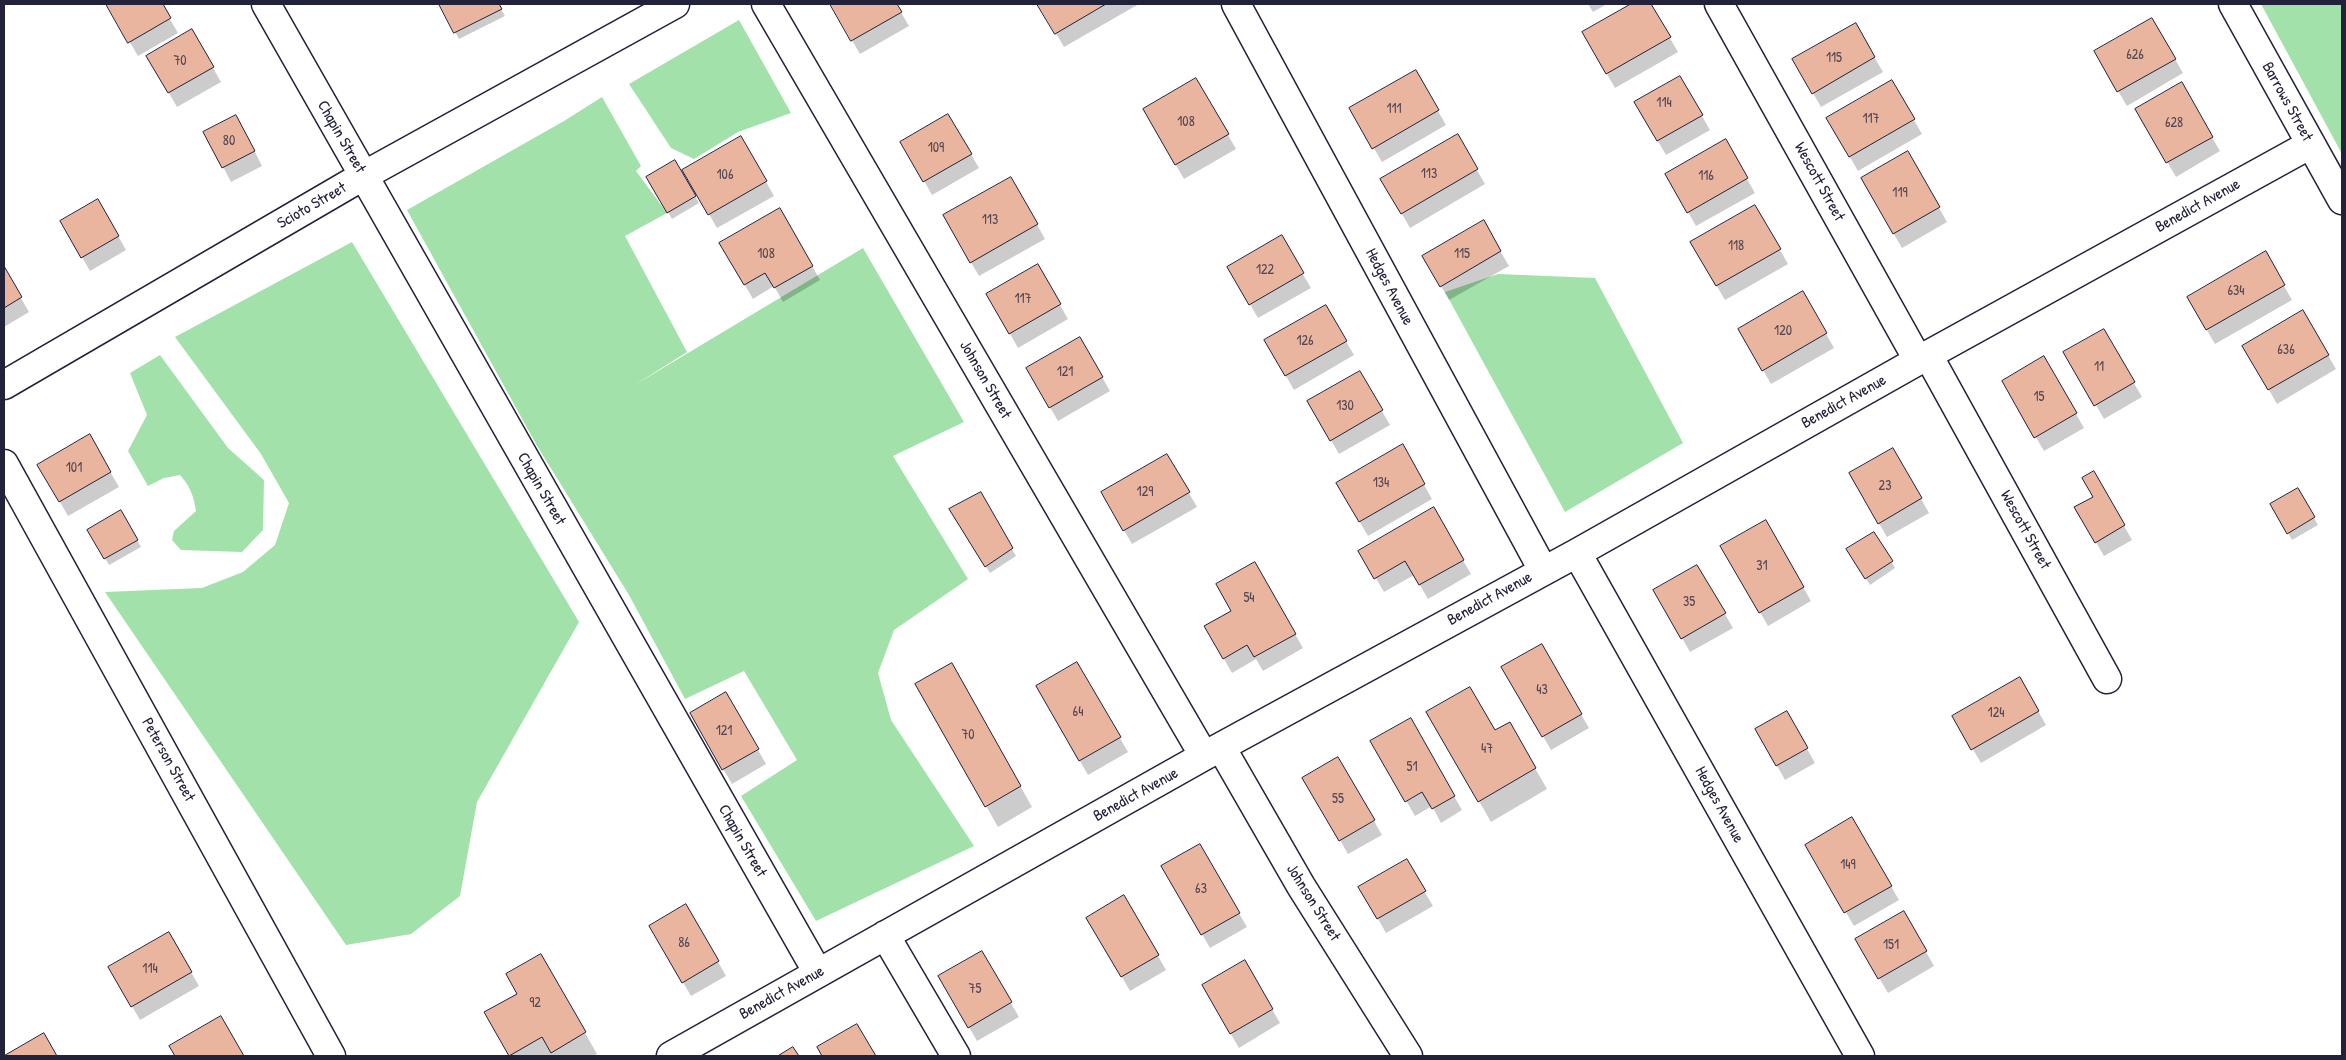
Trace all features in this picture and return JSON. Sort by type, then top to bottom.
[{"type":"street","name":"Chapin Street","points":[[266,4],[818,973]]},
{"type":"street","name":"Scioto Street","points":[[4,385],[363,176],[675,4]]},
{"type":"street","name":"Johnson Street","points":[[766,4],[1212,752],[1301,886],[1408,1056]]},
{"type":"street","name":"Hedges Avenue","points":[[1236,4],[1543,570]]},
{"type":"street","name":"Wescott Street","points":[[1719,4],[2107,679]]},
{"type":"street","name":"Barrows Street","points":[[2233,4],[2342,200]]},
{"type":"street","name":"Benedict Avenue","points":[[671,1056],[1212,752],[1577,553],[1923,357],[2311,144]]},
{"type":"street","name":"Peterson Street","points":[[4,464],[332,1056]]},
{"type":"street","name":"Hedges Avenue","points":[[1577,553],[1860,1056]]},
{"type":"street","points":[[885,935],[956,1056]]},
{"type":"green space","points":[[2261,4],[2341,4],[2342,154]]},
{"type":"green space","points":[[739,20],[791,113],[738,132],[694,159],[671,148],[629,84]]},
{"type":"green space","points":[[602,97],[641,166],[636,171],[667,213],[625,236],[687,352],[633,386],[863,248],[964,422],[893,456],[968,579],[894,630],[878,673],[891,720],[974,846],[816,921],[741,796],[797,760],[744,671],[685,699],[629,595],[536,444],[407,210],[564,121]]},
{"type":"green space","points":[[352,242],[579,622],[477,802],[460,896],[411,934],[346,945],[105,592],[202,588],[243,572],[275,545],[289,503],[261,454],[175,337]]},
{"type":"green space","points":[[1498,274],[1595,278],[1683,443],[1565,512],[1445,292]]},
{"type":"green space","points":[[160,355],[228,448],[264,480],[263,530],[242,552],[181,550],[172,540],[174,531],[196,511],[189,488],[180,475],[164,478],[148,486],[128,451],[147,415],[130,373]]},
{"type":"building","points":[[106,4],[163,4],[171,18],[128,43]]},
{"type":"building","points":[[439,4],[499,4],[502,9],[454,33]]},
{"type":"building","points":[[830,4],[897,4],[902,12],[851,41]]},
{"type":"building","points":[[1037,4],[1106,4],[1055,34]]},
{"type":"building","points":[[1631,4],[1651,4],[1671,37],[1606,74],[1582,32]]},
{"type":"building","points":[[2152,18],[2176,59],[2117,92],[2094,51]]},
{"type":"building","points":[[1856,23],[1875,57],[1812,94],[1792,59]]},
{"type":"building","points":[[192,29],[214,67],[168,93],[146,56]]},
{"type":"building","points":[[1416,70],[1439,110],[1372,149],[1349,108]]},
{"type":"building","points":[[1680,76],[1703,115],[1657,141],[1634,102]]},
{"type":"building","points":[[1196,78],[1229,134],[1175,165],[1143,109]]},
{"type":"building","points":[[1892,80],[1915,119],[1849,157],[1826,118]]},
{"type":"building","points":[[2182,82],[2213,137],[2166,163],[2135,109]]},
{"type":"building","points":[[948,114],[972,154],[923,182],[900,142]]},
{"type":"building","points":[[236,115],[255,151],[222,168],[203,132]]},
{"type":"building","points":[[1458,134],[1478,169],[1401,214],[1380,179]]},
{"type":"building","points":[[741,136],[767,181],[708,215],[682,170]]},
{"type":"building","points":[[1726,139],[1748,178],[1687,213],[1665,174]]},
{"type":"building","points":[[1908,151],[1940,207],[1893,234],[1861,178]]},
{"type":"building","points":[[675,160],[696,196],[667,213],[646,177]]},
{"type":"building","points":[[1011,177],[1038,224],[970,263],[943,215]]},
{"type":"building","points":[[98,199],[119,236],[81,258],[60,221]]},
{"type":"building","points":[[1755,205],[1781,249],[1716,286],[1690,242]]},
{"type":"building","points":[[780,208],[813,266],[774,288],[765,273],[744,285],[719,243]]},
{"type":"building","points":[[1484,220],[1501,251],[1440,287],[1422,256]]},
{"type":"building","points":[[1282,235],[1304,273],[1249,305],[1227,267]]},
{"type":"building","points":[[2266,251],[2285,285],[2206,330],[2187,297]]},
{"type":"building","points":[[1038,264],[1061,304],[1009,334],[986,294]]},
{"type":"building","points":[[4,266],[22,297],[4,308]]},
{"type":"building","points":[[1803,291],[1827,333],[1762,371],[1738,329]]},
{"type":"building","points":[[1326,305],[1347,341],[1285,376],[1264,340]]},
{"type":"building","points":[[2303,310],[2329,355],[2268,390],[2242,346]]},
{"type":"building","points":[[2104,329],[2135,382],[2094,406],[2063,352]]},
{"type":"building","points":[[1080,337],[1103,377],[1049,408],[1026,368]]},
{"type":"building","points":[[2044,356],[2077,413],[2034,438],[2002,381]]},
{"type":"building","points":[[1360,371],[1383,410],[1330,441],[1307,401]]},
{"type":"building","points":[[90,434],[111,472],[59,502],[37,465]]},
{"type":"building","points":[[1403,444],[1425,484],[1359,522],[1336,483]]},
{"type":"building","points":[[1893,448],[1922,498],[1878,524],[1849,473]]},
{"type":"building","points":[[1167,454],[1190,492],[1123,531],[1101,492]]},
{"type":"building","points":[[2094,471],[2125,525],[2095,543],[2074,507],[2093,497],[2082,478]]},
{"type":"building","points":[[2298,488],[2315,517],[2287,534],[2270,504]]},
{"type":"building","points":[[981,492],[1013,548],[985,567],[949,509]]},
{"type":"building","points":[[1434,507],[1464,560],[1419,585],[1405,561],[1374,579],[1358,551]]},
{"type":"building","points":[[121,510],[138,540],[104,559],[87,530]]},
{"type":"building","points":[[1766,520],[1804,587],[1759,613],[1720,546]]},
{"type":"building","points":[[1874,532],[1893,561],[1865,579],[1846,549]]},
{"type":"building","points":[[1255,562],[1296,634],[1254,657],[1247,645],[1223,659],[1204,626],[1231,611],[1216,584]]},
{"type":"building","points":[[1697,565],[1726,613],[1681,639],[1653,590]]},
{"type":"building","points":[[1542,644],[1582,714],[1542,737],[1501,667]]},
{"type":"building","points":[[1077,662],[1121,737],[1079,761],[1036,686]]},
{"type":"building","points":[[952,663],[1021,786],[985,807],[915,684]]},
{"type":"building","points":[[2020,677],[2039,711],[1971,750],[1952,716]]},
{"type":"building","points":[[1470,687],[1495,730],[1510,722],[1536,768],[1478,802],[1426,712]]},
{"type":"building","points":[[726,692],[759,749],[722,770],[690,713]]},
{"type":"building","points":[[1787,711],[1808,748],[1776,766],[1755,729]]},
{"type":"building","points":[[1411,718],[1455,796],[1432,809],[1422,792],[1405,802],[1370,741]]},
{"type":"building","points":[[1338,757],[1375,820],[1339,841],[1302,778]]},
{"type":"building","points":[[1852,817],[1892,886],[1844,913],[1805,845]]},
{"type":"building","points":[[1200,844],[1240,913],[1201,935],[1161,866]]},
{"type":"building","points":[[1407,859],[1426,891],[1377,919],[1358,887]]},
{"type":"building","points":[[1124,895],[1159,955],[1121,977],[1086,918]]},
{"type":"building","points":[[686,904],[719,961],[682,983],[649,926]]},
{"type":"building","points":[[1904,911],[1927,951],[1878,979],[1855,939]]},
{"type":"building","points":[[169,932],[192,972],[131,1007],[108,967]]},
{"type":"building","points":[[982,951],[1012,1002],[968,1028],[938,976]]},
{"type":"building","points":[[541,954],[586,1032],[551,1053],[542,1037],[509,1056],[484,1012],[517,994],[506,974]]},
{"type":"building","points":[[1245,960],[1273,1009],[1230,1034],[1202,985]]},
{"type":"building","points":[[221,1016],[244,1056],[175,1056],[169,1046]]},
{"type":"building","points":[[857,1024],[876,1056],[822,1056],[817,1047]]},
{"type":"building","points":[[44,1033],[57,1056],[4,1056]]},
{"type":"building","points":[[793,1047],[799,1056],[778,1056]]}]
